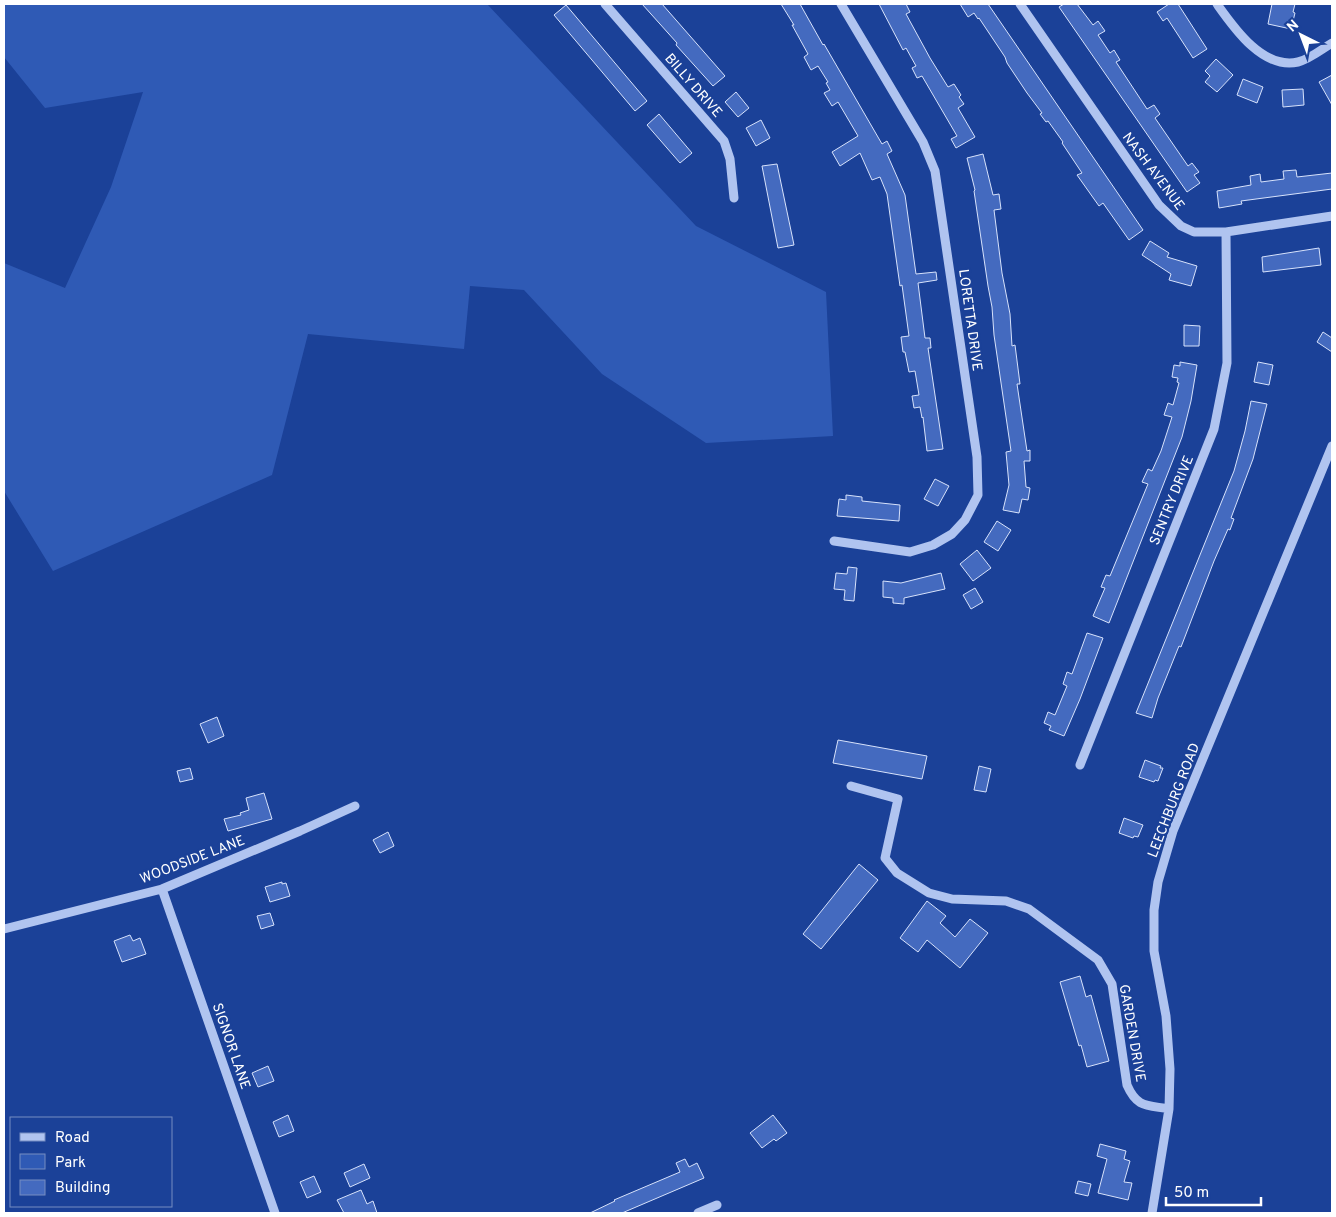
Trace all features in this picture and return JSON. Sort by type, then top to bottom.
[{"type":"street","name":"BILLY DRIVE","points":[[605,4],[724,142],[730,159],[734,198]]},
{"type":"street","name":"LORETTA DRIVE","points":[[834,541],[910,552],[933,545],[952,534],[965,520],[978,495],[977,457],[935,171],[923,142],[841,4]]},
{"type":"street","name":"NASH AVENUE","points":[[1020,4],[1165,211],[1181,226],[1194,232],[1226,232],[1332,216]]},
{"type":"street","points":[[1217,4],[1235,29],[1252,47],[1284,64],[1300,61],[1332,43]]},
{"type":"street","name":"SENTRY DRIVE","points":[[1080,765],[1214,429],[1227,363],[1226,232]]},
{"type":"street","name":"LEECHBURG ROAD","points":[[1152,1213],[1169,1109],[1170,1069],[1166,1016],[1154,951],[1154,910],[1158,882],[1173,831],[1332,446]]},
{"type":"street","name":"GARDEN DRIVE","points":[[851,786],[898,799],[885,858],[896,873],[929,893],[952,899],[1006,901],[1029,909],[1098,960],[1112,984],[1127,1085],[1133,1097],[1142,1104],[1169,1109]]},
{"type":"street","name":"WOODSIDE LANE","points":[[4,929],[162,888],[300,832],[356,806]]},
{"type":"street","name":"SIGNOR LANE","points":[[162,888],[275,1213]]},
{"type":"street","points":[[698,1213],[717,1205]]},
{"type":"green space","points":[[4,4],[487,4],[696,226],[826,292],[833,436],[706,443],[602,374],[524,290],[470,286],[464,349],[308,334],[272,475],[53,571],[4,491],[4,263],[65,288],[111,187],[143,92],[45,108],[4,57]]},
{"type":"building","points":[[642,4],[662,4],[725,76],[713,86]]},
{"type":"building","points":[[781,4],[800,4],[882,144],[887,141],[892,151],[887,154],[905,195],[916,274],[936,272],[937,280],[918,283],[925,338],[930,338],[931,348],[928,348],[943,449],[927,451],[920,407],[914,408],[912,396],[919,395],[915,371],[909,372],[905,352],[903,352],[901,337],[909,336],[887,194],[880,177],[872,180],[860,153],[840,166],[832,152],[858,136],[838,102],[832,106],[824,93],[830,90],[826,83],[828,82],[818,66],[811,70],[804,57],[808,54]]},
{"type":"building","points":[[879,4],[906,4],[910,12],[906,14],[930,58],[948,87],[954,84],[961,95],[959,97],[964,104],[958,108],[975,137],[956,148],[951,139],[957,136],[922,76],[917,78],[912,68],[916,66],[906,48],[903,50]]},
{"type":"building","points":[[960,4],[988,4],[1143,230],[1129,240],[1103,203],[1099,206],[1077,175],[1082,173],[1063,142],[1048,121],[1046,122],[1040,114],[1042,113],[1007,63],[979,18],[974,13],[968,17]]},
{"type":"building","points":[[1064,4],[1077,4],[1093,25],[1098,21],[1105,31],[1098,35],[1110,53],[1114,50],[1120,60],[1116,62],[1147,109],[1154,105],[1160,114],[1155,118],[1188,166],[1192,163],[1199,172],[1194,175],[1200,183],[1187,192],[1059,7]]},
{"type":"building","points":[[1169,4],[1178,4],[1207,49],[1193,58],[1167,18],[1163,21],[1157,12]]},
{"type":"building","points":[[1272,4],[1295,4],[1291,29],[1268,24]]},
{"type":"building","points":[[566,5],[647,101],[635,111],[554,15]]},
{"type":"building","points":[[1216,59],[1233,75],[1217,92],[1205,82],[1210,76],[1205,71]]},
{"type":"building","points":[[1332,75],[1332,105],[1319,82]]},
{"type":"building","points":[[1243,79],[1263,87],[1257,103],[1237,95]]},
{"type":"building","points":[[1303,89],[1304,105],[1283,107],[1282,90]]},
{"type":"building","points":[[736,92],[749,108],[738,117],[725,102]]},
{"type":"building","points":[[659,114],[692,153],[680,163],[647,125]]},
{"type":"building","points":[[761,120],[770,138],[756,146],[746,128]]},
{"type":"building","points":[[983,154],[993,195],[999,194],[1001,209],[994,210],[1002,273],[1010,314],[1012,346],[1015,345],[1020,384],[1017,384],[1027,451],[1030,450],[1030,461],[1024,461],[1026,487],[1030,488],[1028,500],[1022,499],[1019,513],[1003,510],[1009,485],[1006,452],[1011,451],[975,190],[967,158]]},
{"type":"building","points":[[777,164],[794,245],[778,248],[762,166]]},
{"type":"building","points":[[1296,170],[1297,177],[1332,173],[1332,189],[1241,201],[1242,204],[1219,208],[1217,191],[1251,185],[1250,176],[1260,174],[1261,182],[1284,179],[1283,171]]},
{"type":"building","points":[[1150,241],[1169,253],[1167,257],[1197,266],[1191,286],[1169,280],[1171,274],[1142,255]]},
{"type":"building","points":[[1319,248],[1321,265],[1263,272],[1262,257]]},
{"type":"building","points":[[1184,325],[1200,326],[1199,346],[1184,346]]},
{"type":"building","points":[[1323,332],[1332,338],[1332,352],[1317,342]]},
{"type":"building","points":[[1180,362],[1197,365],[1182,437],[1109,623],[1093,616],[1105,588],[1101,587],[1106,575],[1110,576],[1148,484],[1142,482],[1148,469],[1152,471],[1161,451],[1172,417],[1164,415],[1168,403],[1173,405],[1179,383],[1177,382],[1178,378],[1172,377],[1174,365],[1180,366]]},
{"type":"building","points":[[1258,362],[1273,365],[1269,385],[1254,382]]},
{"type":"building","points":[[1251,401],[1267,404],[1253,459],[1231,518],[1234,519],[1230,530],[1228,529],[1214,561],[1181,647],[1179,646],[1158,698],[1152,718],[1136,713],[1234,471]]},
{"type":"building","points":[[935,479],[949,486],[938,506],[924,499]]},
{"type":"building","points":[[846,495],[862,497],[862,501],[900,505],[899,521],[837,516],[839,499],[846,500]]},
{"type":"building","points":[[997,521],[1011,530],[998,551],[984,542]]},
{"type":"building","points":[[977,550],[991,568],[973,581],[960,564]]},
{"type":"building","points":[[848,567],[857,568],[854,601],[844,600],[845,590],[834,589],[836,573],[847,574]]},
{"type":"building","points":[[941,573],[945,589],[904,598],[904,604],[893,603],[893,598],[883,597],[883,581],[901,583]]},
{"type":"building","points":[[975,588],[983,602],[971,609],[963,595]]},
{"type":"building","points":[[1087,633],[1103,638],[1064,736],[1049,730],[1051,726],[1044,723],[1048,712],[1055,715],[1067,686],[1063,684],[1067,672],[1072,674]]},
{"type":"building","points":[[217,717],[224,736],[208,743],[200,724]]},
{"type":"building","points":[[838,740],[927,756],[922,779],[833,763]]},
{"type":"building","points":[[1145,760],[1163,768],[1158,781],[1155,780],[1154,782],[1139,777]]},
{"type":"building","points":[[979,766],[991,769],[986,792],[974,790]]},
{"type":"building","points":[[190,768],[193,779],[180,782],[177,771]]},
{"type":"building","points":[[264,793],[272,819],[228,831],[224,819],[241,815],[240,813],[249,810],[246,798]]},
{"type":"building","points":[[1124,818],[1143,825],[1138,837],[1134,836],[1133,838],[1119,833]]},
{"type":"building","points":[[388,832],[394,846],[380,853],[373,840]]},
{"type":"building","points":[[859,864],[878,880],[821,949],[803,934]]},
{"type":"building","points":[[282,882],[282,884],[286,883],[290,896],[270,902],[265,887]]},
{"type":"building","points":[[927,901],[946,916],[940,923],[955,937],[970,919],[988,933],[960,968],[927,940],[918,952],[900,938]]},
{"type":"building","points":[[270,913],[274,925],[261,929],[257,916]]},
{"type":"building","points":[[130,935],[133,941],[140,938],[146,954],[122,962],[114,941]]},
{"type":"building","points":[[1080,976],[1086,997],[1091,995],[1109,1061],[1087,1067],[1060,982]]},
{"type":"building","points":[[268,1066],[274,1081],[258,1087],[252,1073]]},
{"type":"building","points":[[288,1115],[294,1131],[279,1137],[273,1122]]},
{"type":"building","points":[[773,1115],[787,1133],[776,1141],[774,1139],[762,1148],[750,1133]]},
{"type":"building","points":[[1100,1144],[1126,1151],[1124,1159],[1130,1161],[1124,1182],[1132,1183],[1128,1200],[1098,1193],[1107,1159],[1097,1156]]},
{"type":"building","points":[[685,1159],[689,1167],[697,1163],[704,1178],[622,1213],[590,1213],[614,1200],[680,1172],[676,1163]]},
{"type":"building","points":[[364,1164],[370,1178],[350,1187],[344,1173]]},
{"type":"building","points":[[314,1176],[321,1192],[307,1198],[300,1182]]},
{"type":"building","points":[[1078,1181],[1091,1184],[1088,1196],[1075,1193]]},
{"type":"building","points":[[361,1190],[367,1204],[373,1201],[377,1213],[344,1213],[337,1200]]}]
